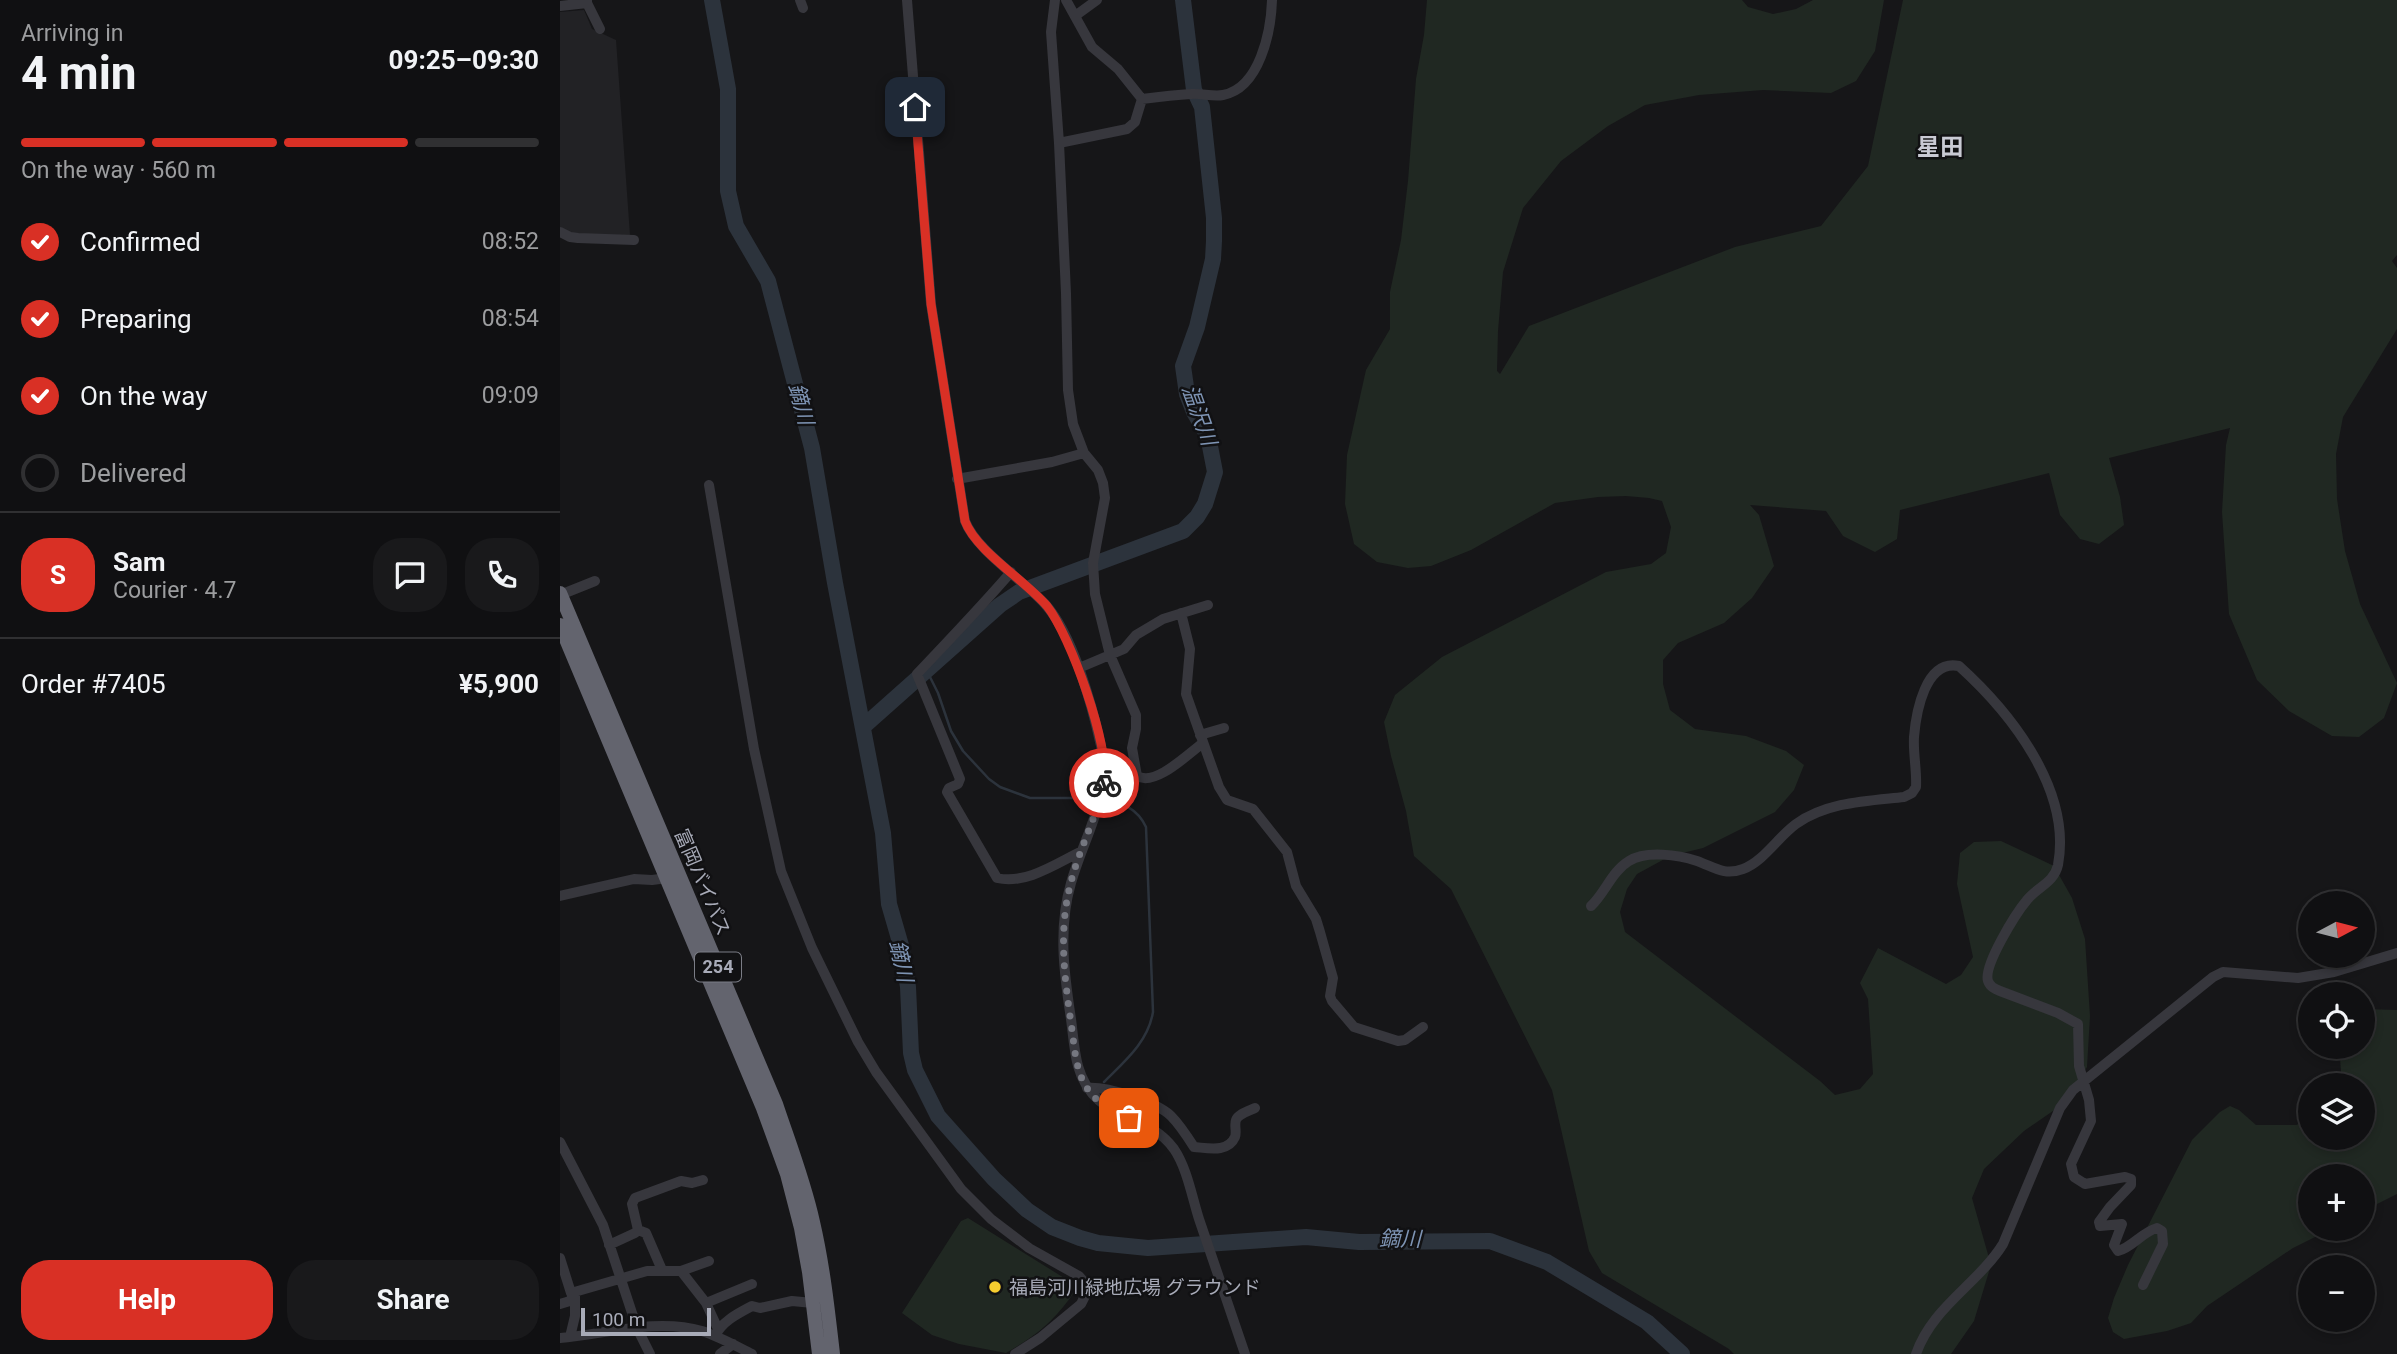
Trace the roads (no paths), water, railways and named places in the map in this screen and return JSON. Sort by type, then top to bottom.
[{"type":"highway","name":"富岡バイパス","points":[[560,595],[776,1104],[799,1170],[813,1223],[825,1283],[833,1354]]},
{"type":"highway","name":"富岡バイパス","points":[[560,625],[763,1108],[787,1174],[805,1250],[819,1354]]},
{"type":"street","points":[[907,0],[931,304],[957,479],[968,531],[1046,605],[1069,643],[1079,668],[1101,746],[1105,776],[1101,796],[1070,883],[1064,913],[1063,966],[1077,1063],[1087,1088],[1108,1108],[1150,1128],[1171,1146],[1179,1159],[1245,1354]]},
{"type":"street","points":[[1055,0],[1051,32],[1059,143],[1068,390],[1073,424],[1084,453],[1098,470],[1105,498],[1093,563],[1094,594],[1110,655],[1136,715],[1132,748],[1137,776]]},
{"type":"street","points":[[1066,0],[1093,47],[1118,69],[1142,99]]},
{"type":"street","points":[[1075,16],[1097,0]]},
{"type":"street","points":[[1142,99],[1198,94],[1226,95],[1245,83],[1253,74],[1268,35],[1272,0]]},
{"type":"street","points":[[560,6],[587,1],[600,29]]},
{"type":"street","points":[[1059,143],[1127,129],[1135,122],[1142,99]]},
{"type":"street","points":[[560,232],[578,238],[634,240]]},
{"type":"street","points":[[957,479],[1052,462],[1084,453]]},
{"type":"street","points":[[709,485],[754,749],[781,871],[812,948],[858,1042],[876,1072],[961,1189],[991,1219],[1029,1248],[1079,1276],[1086,1284],[1086,1294],[1080,1304],[1040,1338],[1015,1354]]},
{"type":"street","points":[[1011,572],[917,674],[960,779],[958,784],[947,792],[997,878],[1005,880],[1027,876],[1082,851]]},
{"type":"street","points":[[560,595],[595,581]]},
{"type":"street","points":[[1079,668],[1124,649],[1136,635],[1163,620],[1208,604]]},
{"type":"street","points":[[1181,614],[1191,649],[1186,694],[1219,787],[1227,800],[1253,809],[1287,852],[1296,886],[1316,919],[1320,932],[1333,978],[1330,996],[1332,1001],[1354,1027],[1398,1041],[1405,1040],[1423,1027]]},
{"type":"street","points":[[1591,906],[1620,868],[1631,860],[1651,855],[1699,862],[1722,872],[1742,869],[1752,864],[1798,823],[1818,811],[1834,806],[1904,797],[1912,793],[1916,787],[1914,736],[1920,700],[1937,671],[1945,667],[1959,666],[1982,687],[2011,722],[2035,758],[2049,786],[2059,827],[2058,867],[2053,877],[2029,897],[2018,911],[1990,963],[1987,980],[2000,991],[2058,1013],[2078,1024],[2079,1066],[2090,1100],[2091,1121],[2071,1164],[2074,1177],[2085,1184],[2125,1177],[2131,1179],[2131,1185],[2099,1222],[2100,1226],[2122,1224],[2114,1245],[2118,1251],[2124,1250],[2152,1229],[2162,1231],[2163,1244],[2143,1285]]},
{"type":"street","points":[[1105,776],[1151,779],[1163,773],[1201,739],[1224,728]]},
{"type":"street","points":[[560,896],[634,879],[667,878]]},
{"type":"street","points":[[1916,1354],[1926,1331],[1951,1298],[1996,1255],[2003,1244],[2060,1108],[2085,1079],[2213,977],[2223,972],[2298,978],[2334,972],[2397,953]]},
{"type":"street","points":[[1087,1088],[1111,1089],[1160,1107],[1180,1125],[1194,1147],[1223,1148],[1230,1144],[1236,1135],[1236,1120],[1255,1108]]},
{"type":"street","points":[[560,1142],[603,1226],[637,1328],[650,1354]]},
{"type":"street","points":[[638,1230],[632,1204],[635,1198],[681,1181],[692,1183],[703,1180]]},
{"type":"street","points":[[609,1245],[638,1230]]},
{"type":"street","points":[[638,1230],[646,1233],[662,1270]]},
{"type":"street","points":[[560,1258],[570,1293],[647,1270],[681,1272],[709,1261]]},
{"type":"street","points":[[681,1272],[706,1303],[717,1332]]},
{"type":"street","points":[[706,1303],[752,1284]]},
{"type":"street","points":[[560,1304],[570,1301],[575,1292]]},
{"type":"street","points":[[565,1338],[575,1316],[575,1292]]},
{"type":"street","points":[[717,1332],[736,1315],[752,1306],[760,1308],[792,1301],[813,1303]]},
{"type":"street","points":[[565,1338],[637,1328],[682,1327],[717,1332],[752,1354]]},
{"type":"street","points":[[720,1354],[733,1344]]},
{"type":"waterway","name":"鏑川","points":[[712,0],[728,89],[728,191],[736,226],[768,281],[812,448],[883,833],[889,904],[902,949],[908,987],[911,1053],[915,1070],[938,1116],[994,1179],[1027,1210],[1052,1227],[1080,1238],[1098,1243],[1148,1248],[1306,1237],[1359,1242],[1490,1241],[1547,1262],[1647,1322],[1682,1354]]},
{"type":"waterway","name":"温沢川","points":[[864,726],[1000,605],[1019,592],[1183,531],[1205,504],[1215,472],[1208,436],[1187,394],[1183,366],[1197,327],[1213,259],[1214,218],[1202,107],[1194,90],[1183,0]]},
{"type":"waterway","points":[[927,671],[951,731],[963,751],[989,779],[1000,787],[1030,798],[1089,798]]},
{"type":"waterway","points":[[1104,1082],[1141,1042],[1153,1012],[1146,827],[1129,808],[1105,800]]},
{"type":"place","name":"福島河川緑地広場 グラウンド","points":[[995,1287]]},
{"type":"district","name":"星田","points":[[1940,147]]}]
